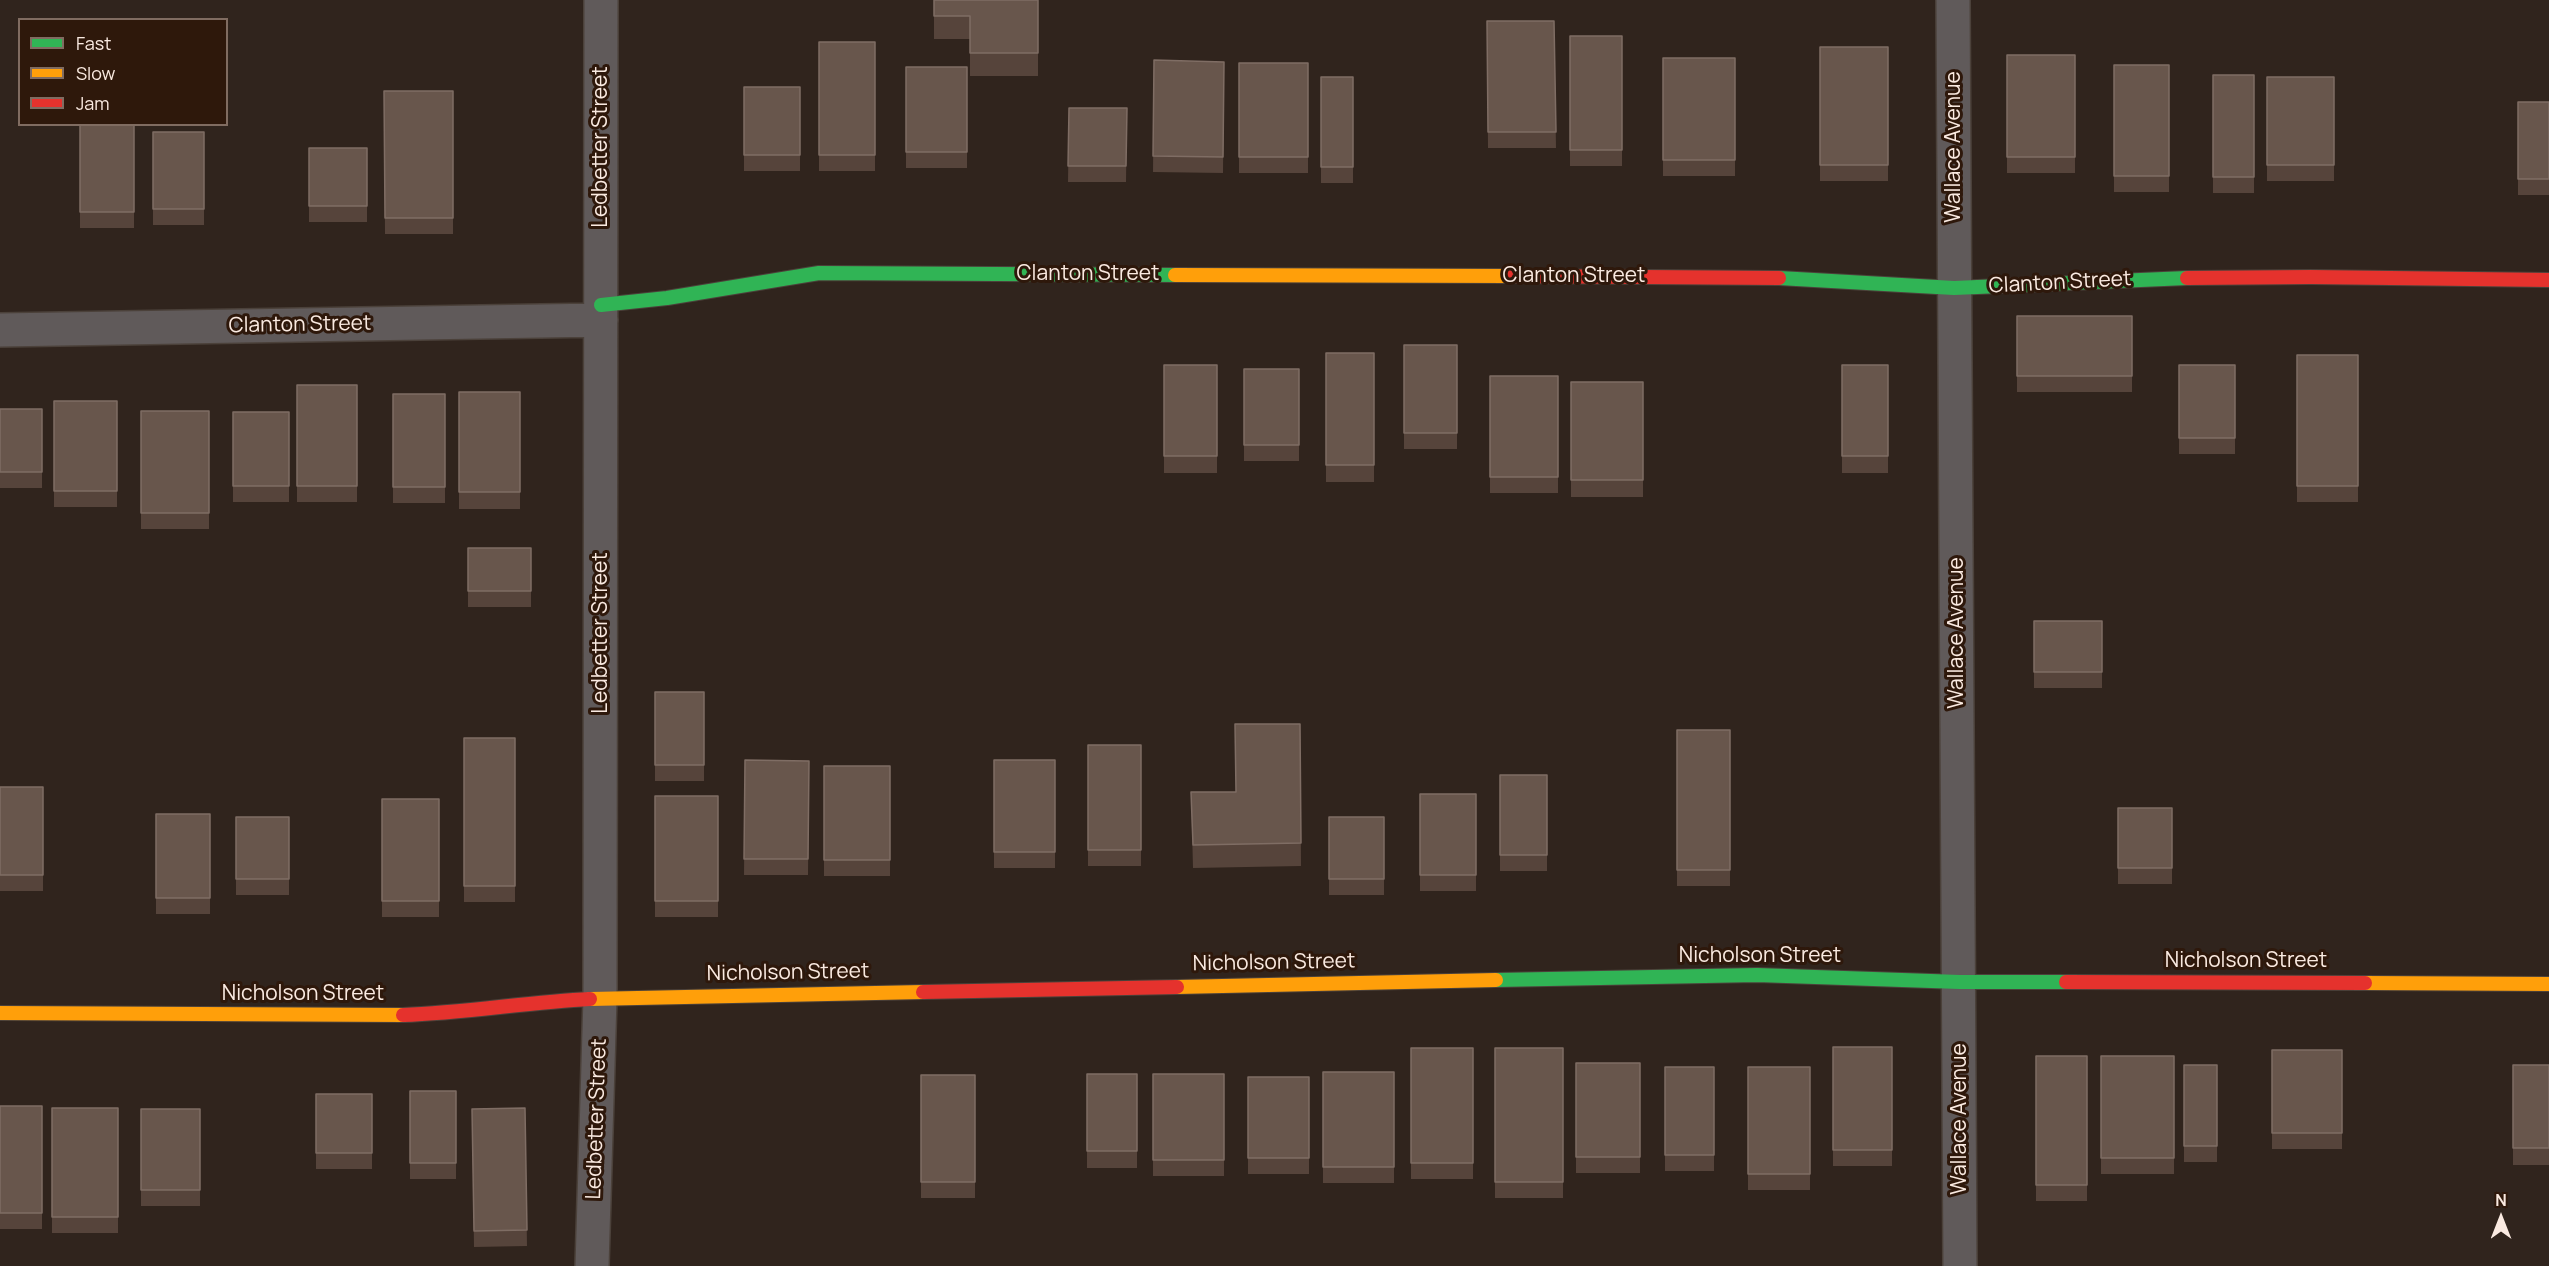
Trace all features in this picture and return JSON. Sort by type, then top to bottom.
[{"type":"street","name":"Ledbetter Street","points":[[592,1266],[600,998],[601,0]]},
{"type":"street","name":"Wallace Avenue","points":[[1953,0],[1960,1266]]},
{"type":"street","name":"Clanton Street","points":[[0,330],[601,312],[748,283],[831,273],[1755,277],[1954,288],[2133,279],[2311,277],[2549,280]]},
{"type":"street","name":"Nicholson Street","points":[[0,1012],[363,1016],[457,1012],[539,1000],[600,998],[1757,975],[1959,982],[2549,984]]},
{"type":"building","points":[[934,0],[1038,0],[1038,53],[970,53],[970,16],[934,16]]},
{"type":"building","points":[[1487,21],[1554,21],[1556,132],[1488,132]]},
{"type":"building","points":[[1570,36],[1622,36],[1622,150],[1570,150]]},
{"type":"building","points":[[819,42],[875,42],[875,155],[819,155]]},
{"type":"building","points":[[1820,47],[1888,47],[1888,165],[1820,165]]},
{"type":"building","points":[[2007,55],[2075,55],[2075,157],[2007,157]]},
{"type":"building","points":[[1663,58],[1735,58],[1735,160],[1663,160]]},
{"type":"building","points":[[1154,60],[1224,62],[1223,157],[1153,156]]},
{"type":"building","points":[[1239,63],[1308,63],[1308,157],[1239,157]]},
{"type":"building","points":[[2114,65],[2169,65],[2169,176],[2114,176]]},
{"type":"building","points":[[906,67],[967,67],[967,152],[906,152]]},
{"type":"building","points":[[2213,75],[2254,75],[2254,177],[2213,177]]},
{"type":"building","points":[[1321,77],[1353,77],[1353,167],[1321,167]]},
{"type":"building","points":[[2267,77],[2334,77],[2334,165],[2267,165]]},
{"type":"building","points":[[744,87],[800,87],[800,155],[744,155]]},
{"type":"building","points":[[384,91],[453,91],[453,218],[385,218]]},
{"type":"building","points":[[2518,102],[2549,102],[2549,179],[2518,179]]},
{"type":"building","points":[[1069,108],[1127,108],[1126,166],[1068,166]]},
{"type":"building","points":[[80,126],[134,126],[134,212],[80,212]]},
{"type":"building","points":[[153,132],[204,132],[204,209],[153,209]]},
{"type":"building","points":[[309,148],[367,148],[367,206],[309,206]]},
{"type":"building","points":[[2017,316],[2132,316],[2132,376],[2017,376]]},
{"type":"building","points":[[1404,345],[1457,345],[1457,433],[1404,433]]},
{"type":"building","points":[[1326,353],[1374,353],[1374,465],[1326,465]]},
{"type":"building","points":[[2297,355],[2358,355],[2358,486],[2297,486]]},
{"type":"building","points":[[1164,365],[1217,365],[1217,456],[1164,456]]},
{"type":"building","points":[[1842,365],[1888,365],[1888,456],[1842,456]]},
{"type":"building","points":[[2179,365],[2235,365],[2235,438],[2179,438]]},
{"type":"building","points":[[1244,369],[1299,369],[1299,445],[1244,445]]},
{"type":"building","points":[[1490,376],[1558,376],[1558,477],[1490,477]]},
{"type":"building","points":[[1571,382],[1643,382],[1643,480],[1571,480]]},
{"type":"building","points":[[297,385],[357,385],[357,486],[297,486]]},
{"type":"building","points":[[459,392],[520,392],[520,492],[459,492]]},
{"type":"building","points":[[393,394],[445,394],[445,487],[393,487]]},
{"type":"building","points":[[54,401],[117,401],[117,491],[54,491]]},
{"type":"building","points":[[0,409],[42,409],[42,472],[0,472]]},
{"type":"building","points":[[141,411],[209,411],[209,513],[141,513]]},
{"type":"building","points":[[233,412],[289,412],[289,486],[233,486]]},
{"type":"building","points":[[468,548],[531,548],[531,591],[468,591]]},
{"type":"building","points":[[2034,621],[2102,621],[2102,672],[2034,672]]},
{"type":"building","points":[[655,692],[704,692],[704,765],[655,765]]},
{"type":"building","points":[[1235,724],[1300,724],[1301,843],[1193,845],[1191,792],[1236,792]]},
{"type":"building","points":[[1677,730],[1730,730],[1730,870],[1677,870]]},
{"type":"building","points":[[464,738],[515,738],[515,886],[464,886]]},
{"type":"building","points":[[1088,745],[1141,745],[1141,850],[1088,850]]},
{"type":"building","points":[[745,760],[809,761],[808,859],[744,859]]},
{"type":"building","points":[[994,760],[1055,760],[1055,852],[994,852]]},
{"type":"building","points":[[824,766],[890,766],[890,860],[824,860]]},
{"type":"building","points":[[1500,775],[1547,775],[1547,855],[1500,855]]},
{"type":"building","points":[[0,787],[43,787],[43,875],[0,875]]},
{"type":"building","points":[[1420,794],[1476,794],[1476,875],[1420,875]]},
{"type":"building","points":[[655,796],[718,796],[718,901],[655,901]]},
{"type":"building","points":[[382,799],[439,799],[439,901],[382,901]]},
{"type":"building","points":[[2118,808],[2172,808],[2172,868],[2118,868]]},
{"type":"building","points":[[156,814],[210,814],[210,898],[156,898]]},
{"type":"building","points":[[236,817],[289,817],[289,879],[236,879]]},
{"type":"building","points":[[1329,817],[1384,817],[1384,879],[1329,879]]},
{"type":"building","points":[[1833,1047],[1892,1047],[1892,1150],[1833,1150]]},
{"type":"building","points":[[1411,1048],[1473,1048],[1473,1163],[1411,1163]]},
{"type":"building","points":[[1495,1048],[1563,1048],[1563,1182],[1495,1182]]},
{"type":"building","points":[[2272,1050],[2342,1050],[2342,1133],[2272,1133]]},
{"type":"building","points":[[2036,1056],[2087,1056],[2087,1185],[2036,1185]]},
{"type":"building","points":[[2101,1056],[2174,1056],[2174,1158],[2101,1158]]},
{"type":"building","points":[[1576,1063],[1640,1063],[1640,1157],[1576,1157]]},
{"type":"building","points":[[2184,1065],[2217,1065],[2217,1146],[2184,1146]]},
{"type":"building","points":[[2513,1065],[2549,1065],[2549,1148],[2513,1148]]},
{"type":"building","points":[[1665,1067],[1714,1067],[1714,1155],[1665,1155]]},
{"type":"building","points":[[1748,1067],[1810,1067],[1810,1174],[1748,1174]]},
{"type":"building","points":[[1323,1072],[1394,1072],[1394,1167],[1323,1167]]},
{"type":"building","points":[[1087,1074],[1137,1074],[1137,1151],[1087,1151]]},
{"type":"building","points":[[1153,1074],[1224,1074],[1224,1160],[1153,1160]]},
{"type":"building","points":[[921,1075],[975,1075],[975,1182],[921,1182]]},
{"type":"building","points":[[1248,1077],[1309,1077],[1309,1158],[1248,1158]]},
{"type":"building","points":[[410,1091],[456,1091],[456,1163],[410,1163]]},
{"type":"building","points":[[316,1094],[372,1094],[372,1153],[316,1153]]},
{"type":"building","points":[[0,1106],[42,1106],[42,1213],[0,1213]]},
{"type":"building","points":[[52,1108],[118,1108],[118,1217],[52,1217]]},
{"type":"building","points":[[525,1108],[527,1230],[474,1231],[472,1109]]},
{"type":"building","points":[[141,1109],[200,1109],[200,1190],[141,1190]]},
{"type":"traffic: fast","points":[[601,305],[667,298],[819,273],[1175,275]]},
{"type":"traffic: fast","points":[[1779,278],[1954,288],[2187,278]]},
{"type":"traffic: fast","points":[[1496,980],[1757,975],[1960,982],[2066,982]]},
{"type":"traffic: slow","points":[[1175,275],[1508,276]]},
{"type":"traffic: slow","points":[[1177,987],[1496,980]]},
{"type":"traffic: slow","points":[[2365,983],[2549,984]]},
{"type":"traffic: slow","points":[[590,999],[923,992]]},
{"type":"traffic: slow","points":[[0,1013],[403,1015]]},
{"type":"traffic: jam","points":[[1508,276],[1779,278]]},
{"type":"traffic: jam","points":[[2187,278],[2549,280]]},
{"type":"traffic: jam","points":[[2066,982],[2365,983]]},
{"type":"traffic: jam","points":[[923,992],[1177,987]]},
{"type":"traffic: jam","points":[[403,1015],[590,999]]}]
